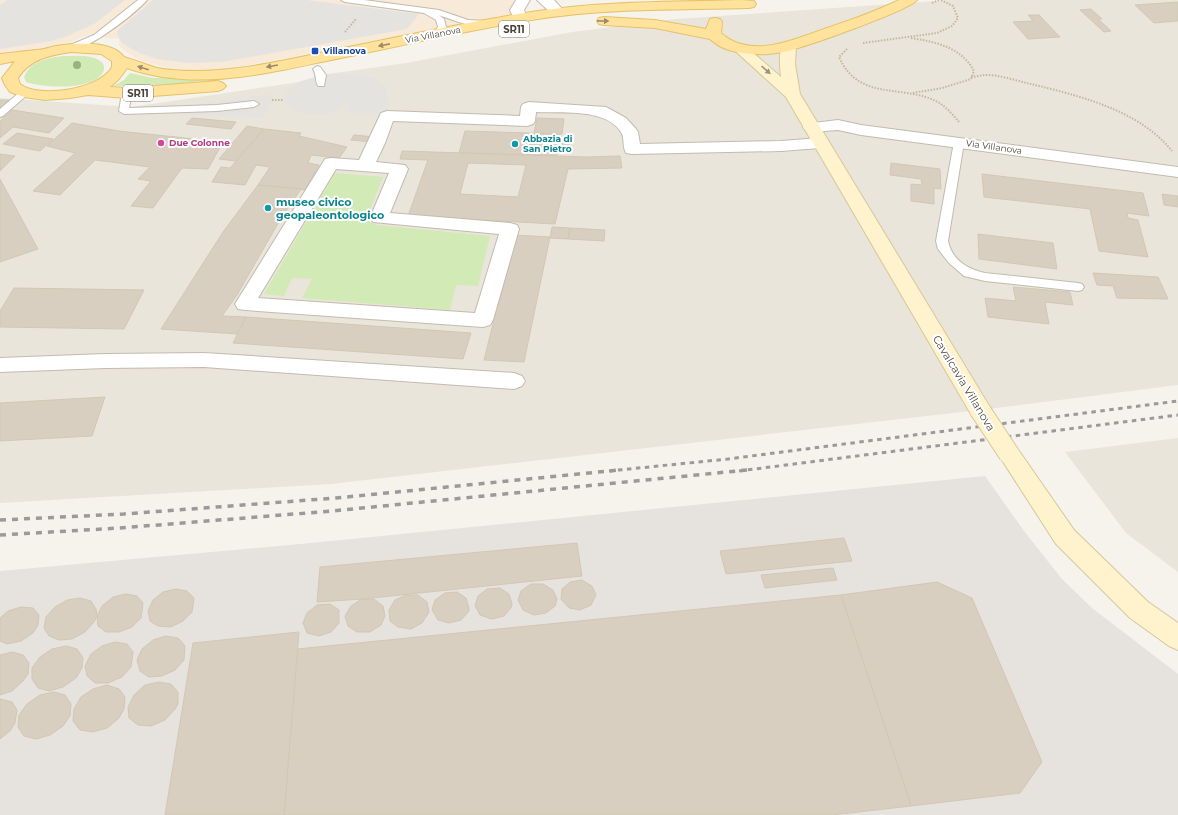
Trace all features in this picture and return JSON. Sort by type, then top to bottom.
[{"type":"main road","points":[[714,35],[712,29],[719,16],[730,10],[763,0]]},
{"type":"main road","points":[[739,48],[769,49],[790,46],[894,4],[910,0]]},
{"type":"main road","name":"Via Villanova","points":[[120,60],[155,72],[198,74],[235,72],[310,60],[520,18],[558,12],[598,8],[749,4]]},
{"type":"main road","name":"Via Villanova","points":[[89,90],[127,93],[224,86],[532,26],[564,22],[596,21],[642,23],[675,27],[714,35],[724,42],[739,48]]},
{"type":"main road","name":"SR11","points":[[0,59],[71,48],[88,48],[103,50],[117,56],[120,60]]},
{"type":"main road","points":[[13,88],[10,78],[12,74],[28,59],[42,53]]},
{"type":"main road","points":[[89,90],[100,86],[111,79],[120,68],[120,60]]},
{"type":"main road","name":"SR11","points":[[13,88],[63,94],[89,90]]},
{"type":"street","points":[[520,18],[517,10],[523,0]]},
{"type":"street","points":[[544,0],[551,4],[558,12]]},
{"type":"street","name":"Cavalcavia Villanova","points":[[790,46],[787,64],[792,94]]},
{"type":"street","name":"Cavalcavia Villanova","points":[[739,48],[792,94],[980,410],[1065,537],[1139,610],[1178,638]]},
{"type":"street","name":"Via Villanova","points":[[365,166],[377,144],[387,116],[527,121],[529,107],[600,110],[620,121],[630,132],[632,149],[773,146],[815,135],[838,125],[861,130],[1178,172]]},
{"type":"street","points":[[331,163],[365,166],[399,169],[379,218],[510,228],[484,320],[245,304],[331,163]]},
{"type":"street","points":[[0,365],[105,361],[204,360],[514,381]]},
{"type":"lane","points":[[71,48],[90,41],[104,32],[143,0]]},
{"type":"lane","points":[[345,0],[439,12],[467,22],[489,24]]},
{"type":"lane","points":[[425,10],[440,19],[442,27],[436,35]]},
{"type":"lane","points":[[103,50],[100,43],[104,32]]},
{"type":"lane","points":[[317,69],[321,75],[321,84]]},
{"type":"lane","points":[[0,114],[13,88]]},
{"type":"lane","points":[[127,93],[124,111],[210,109],[254,104]]},
{"type":"lane","points":[[963,143],[942,241],[944,249],[953,261],[968,273],[985,277],[1078,287]]},
{"type":"path","points":[[857,45],[872,41],[907,38],[937,33],[952,26],[958,18],[953,6],[941,0]]},
{"type":"path","points":[[907,38],[934,44],[962,54],[974,71],[971,78]]},
{"type":"path","points":[[852,47],[846,49],[839,57],[842,66],[856,81],[870,87],[910,94],[940,104],[951,112],[967,133],[963,143]]},
{"type":"path","points":[[910,94],[936,90],[984,75],[1028,83],[1074,96],[1134,120],[1152,131],[1172,152]]},
{"type":"shaded area","points":[[0,0],[513,0],[515,10],[514,16],[427,33],[225,69],[192,70],[173,69],[142,61],[124,51],[119,45],[119,39],[84,36],[72,42],[51,48],[0,55]]},
{"type":"shaded area","points":[[7,0],[125,0],[94,24],[65,37],[51,41],[0,49],[0,5]]},
{"type":"shaded area","points":[[153,0],[307,0],[419,14],[407,29],[222,62],[188,63],[157,59],[142,54],[121,42],[117,31]]},
{"type":"shaded area","points":[[950,0],[1178,0],[1178,385],[980,410],[331,484],[0,503],[0,98],[131,107],[299,82],[321,75],[406,63],[572,32],[676,19]]},
{"type":"shaded area","points":[[344,73],[376,78],[387,90],[389,113],[347,113],[347,105],[327,114],[305,114],[292,110],[283,103],[287,92],[299,82],[321,75]]},
{"type":"shaded area","points":[[275,94],[263,118],[173,114],[177,107]]},
{"type":"shaded area","points":[[1178,438],[1178,572],[1126,533],[1065,452]]},
{"type":"shaded area","points":[[985,476],[1024,531],[1062,579],[1092,608],[1178,674],[1178,815],[0,815],[0,571],[311,543]]},
{"type":"green space","points":[[63,56],[92,57],[102,63],[104,70],[98,78],[79,85],[44,86],[26,82],[24,77],[35,64],[45,59]]},
{"type":"green space","points":[[130,73],[153,78],[223,78],[176,84],[113,86],[124,80]]},
{"type":"green space","points":[[335,173],[383,177],[366,220],[376,225],[490,236],[478,286],[456,285],[450,310],[302,298],[312,279],[292,278],[284,296],[264,294]]},
{"type":"building","points":[[1178,2],[1178,21],[1154,23],[1135,5]]},
{"type":"building","points":[[1091,9],[1102,19],[1098,19],[1111,31],[1104,32],[1080,10]]},
{"type":"building","points":[[1028,15],[1039,15],[1060,37],[1028,39],[1013,22],[1033,21]]},
{"type":"building","points":[[0,100],[9,100],[0,108]]},
{"type":"building","points":[[12,110],[64,118],[49,133],[13,127],[0,138],[0,121]]},
{"type":"building","points":[[192,118],[236,122],[231,129],[186,124]]},
{"type":"building","points":[[537,118],[564,119],[562,134],[534,133]]},
{"type":"building","points":[[72,123],[119,131],[223,142],[208,169],[182,168],[153,208],[131,206],[151,181],[138,179],[150,167],[95,160],[60,195],[33,191],[75,153],[47,146]]},
{"type":"building","points":[[247,126],[264,129],[236,161],[219,159]]},
{"type":"building","points":[[264,129],[301,133],[299,136],[347,147],[339,158],[311,155],[308,163],[319,165],[305,190],[258,185],[270,167],[256,165],[245,185],[212,182],[221,167],[230,168]]},
{"type":"building","name":"Abbazia di San Pietro","points":[[465,131],[560,134],[559,139],[568,142],[569,145],[567,148],[557,151],[557,156],[459,153]]},
{"type":"building","points":[[17,133],[53,139],[40,151],[3,144]]},
{"type":"building","points":[[354,135],[375,137],[372,142],[351,140]]},
{"type":"building","points":[[402,151],[587,157],[620,156],[622,168],[568,169],[555,224],[408,216],[428,160],[400,159]],"holes":[[[468,163],[526,165],[518,197],[460,194]]]},
{"type":"building","points":[[0,154],[15,156],[0,171]]},
{"type":"building","points":[[891,163],[940,169],[941,189],[934,188],[934,204],[911,201],[911,184],[922,185],[921,179],[890,175]]},
{"type":"building","points":[[982,174],[1143,193],[1149,216],[1127,213],[1128,218],[1138,220],[1148,257],[1099,251],[1090,209],[984,197]]},
{"type":"building","points":[[0,179],[38,249],[0,262]]},
{"type":"building","points":[[258,185],[301,189],[280,220],[237,295],[222,316],[246,317],[238,334],[161,329],[223,232]]},
{"type":"building","points":[[1162,194],[1178,196],[1178,207],[1164,205]]},
{"type":"building","points":[[552,227],[570,228],[568,239],[550,238]]},
{"type":"building","points":[[570,228],[605,230],[604,241],[568,239]]},
{"type":"building","points":[[978,234],[1053,243],[1057,269],[979,259]]},
{"type":"building","points":[[515,235],[550,237],[524,362],[484,360]]},
{"type":"building","points":[[1093,273],[1158,277],[1168,299],[1117,298],[1113,286],[1097,285]]},
{"type":"building","points":[[1013,287],[1070,292],[1073,305],[1045,302],[1049,324],[988,317],[985,298],[1016,301]]},
{"type":"building","points":[[14,288],[144,290],[124,329],[0,327],[0,311]]},
{"type":"building","points":[[246,317],[471,333],[463,359],[233,343]]},
{"type":"building","points":[[105,397],[92,436],[0,441],[0,403]]},
{"type":"building","points":[[844,538],[852,561],[726,574],[720,551]]},
{"type":"building","points":[[577,543],[582,576],[362,599],[317,602],[320,567]]},
{"type":"building","points":[[833,568],[837,580],[765,588],[761,575]]},
{"type":"building","points":[[582,580],[592,586],[596,595],[591,605],[580,610],[569,608],[561,599],[562,589],[570,582]]},
{"type":"building","points":[[937,582],[972,598],[1042,762],[1020,793],[911,806],[841,595]]},
{"type":"building","points":[[531,584],[543,584],[553,590],[557,599],[555,606],[546,613],[534,615],[523,610],[518,600],[521,591]]},
{"type":"building","points":[[500,588],[509,594],[512,604],[511,608],[504,616],[492,619],[480,615],[475,606],[478,596],[487,589]]},
{"type":"building","points":[[176,589],[187,591],[194,598],[192,612],[183,621],[171,627],[158,626],[150,621],[148,611],[153,600],[163,592]]},
{"type":"building","points":[[457,592],[466,598],[469,611],[461,620],[449,623],[438,620],[432,610],[435,600],[445,593]]},
{"type":"building","points":[[126,594],[137,596],[143,603],[141,618],[132,627],[119,632],[106,632],[98,626],[97,616],[102,606],[113,597]]},
{"type":"building","points":[[406,595],[418,595],[427,602],[429,612],[422,623],[411,629],[398,627],[390,621],[389,610],[395,600]]},
{"type":"building","points":[[841,595],[911,806],[832,815],[284,815],[297,649]]},
{"type":"building","points":[[80,598],[91,601],[96,609],[97,616],[94,622],[85,632],[72,639],[59,640],[49,636],[44,628],[46,617],[55,607],[67,600]]},
{"type":"building","points":[[362,599],[374,599],[383,606],[385,616],[381,625],[370,632],[357,632],[348,626],[345,616],[351,606]]},
{"type":"building","points":[[330,604],[339,610],[339,623],[331,632],[319,636],[307,633],[303,623],[307,613],[317,605]]},
{"type":"building","points":[[21,607],[33,608],[39,615],[38,625],[33,633],[21,641],[7,644],[0,641],[0,618],[8,611]]},
{"type":"building","points":[[299,632],[284,815],[165,815],[193,643]]},
{"type":"building","points":[[166,636],[178,638],[185,646],[184,660],[175,670],[162,676],[149,677],[140,671],[137,660],[142,649],[153,640]]},
{"type":"building","points":[[115,642],[127,644],[133,652],[131,667],[122,677],[108,683],[95,683],[87,676],[85,666],[91,654],[102,646]]},
{"type":"building","points":[[66,646],[77,649],[83,658],[82,668],[76,678],[63,687],[49,691],[38,688],[32,679],[32,668],[40,657],[52,649]]},
{"type":"building","points":[[12,652],[23,655],[29,663],[28,674],[12,691],[0,695],[0,655]]},
{"type":"building","points":[[159,682],[171,684],[178,692],[178,704],[165,720],[151,726],[138,725],[129,718],[128,707],[134,695],[145,685]]},
{"type":"building","points":[[107,685],[119,689],[125,697],[124,709],[119,718],[107,728],[93,732],[80,730],[73,721],[74,709],[81,697],[93,689]]},
{"type":"building","points":[[54,692],[65,695],[71,704],[70,716],[63,726],[50,735],[36,739],[24,736],[18,727],[19,715],[27,704],[40,695]]},
{"type":"building","points":[[0,699],[12,702],[17,710],[15,723],[10,731],[0,739]]},
{"type":"railway","points":[[615,470],[728,459],[1178,401]]},
{"type":"railway","points":[[746,470],[1178,415]]},
{"type":"railway","points":[[0,520],[124,514],[336,498],[615,470]]},
{"type":"railway","points":[[609,471],[615,470]]},
{"type":"railway","points":[[615,470],[619,470]]},
{"type":"railway","points":[[0,535],[120,528],[332,511],[746,470]]},
{"type":"railway","points":[[739,471],[746,470]]},
{"type":"place","name":"Villanova","points":[[315,51]]},
{"type":"place","name":"Due Colonne","points":[[161,143]]},
{"type":"place","name":"Abbazia di San Pietro","points":[[515,144]]},
{"type":"place","name":"museo civico geopaleontologico","points":[[268,208]]}]
